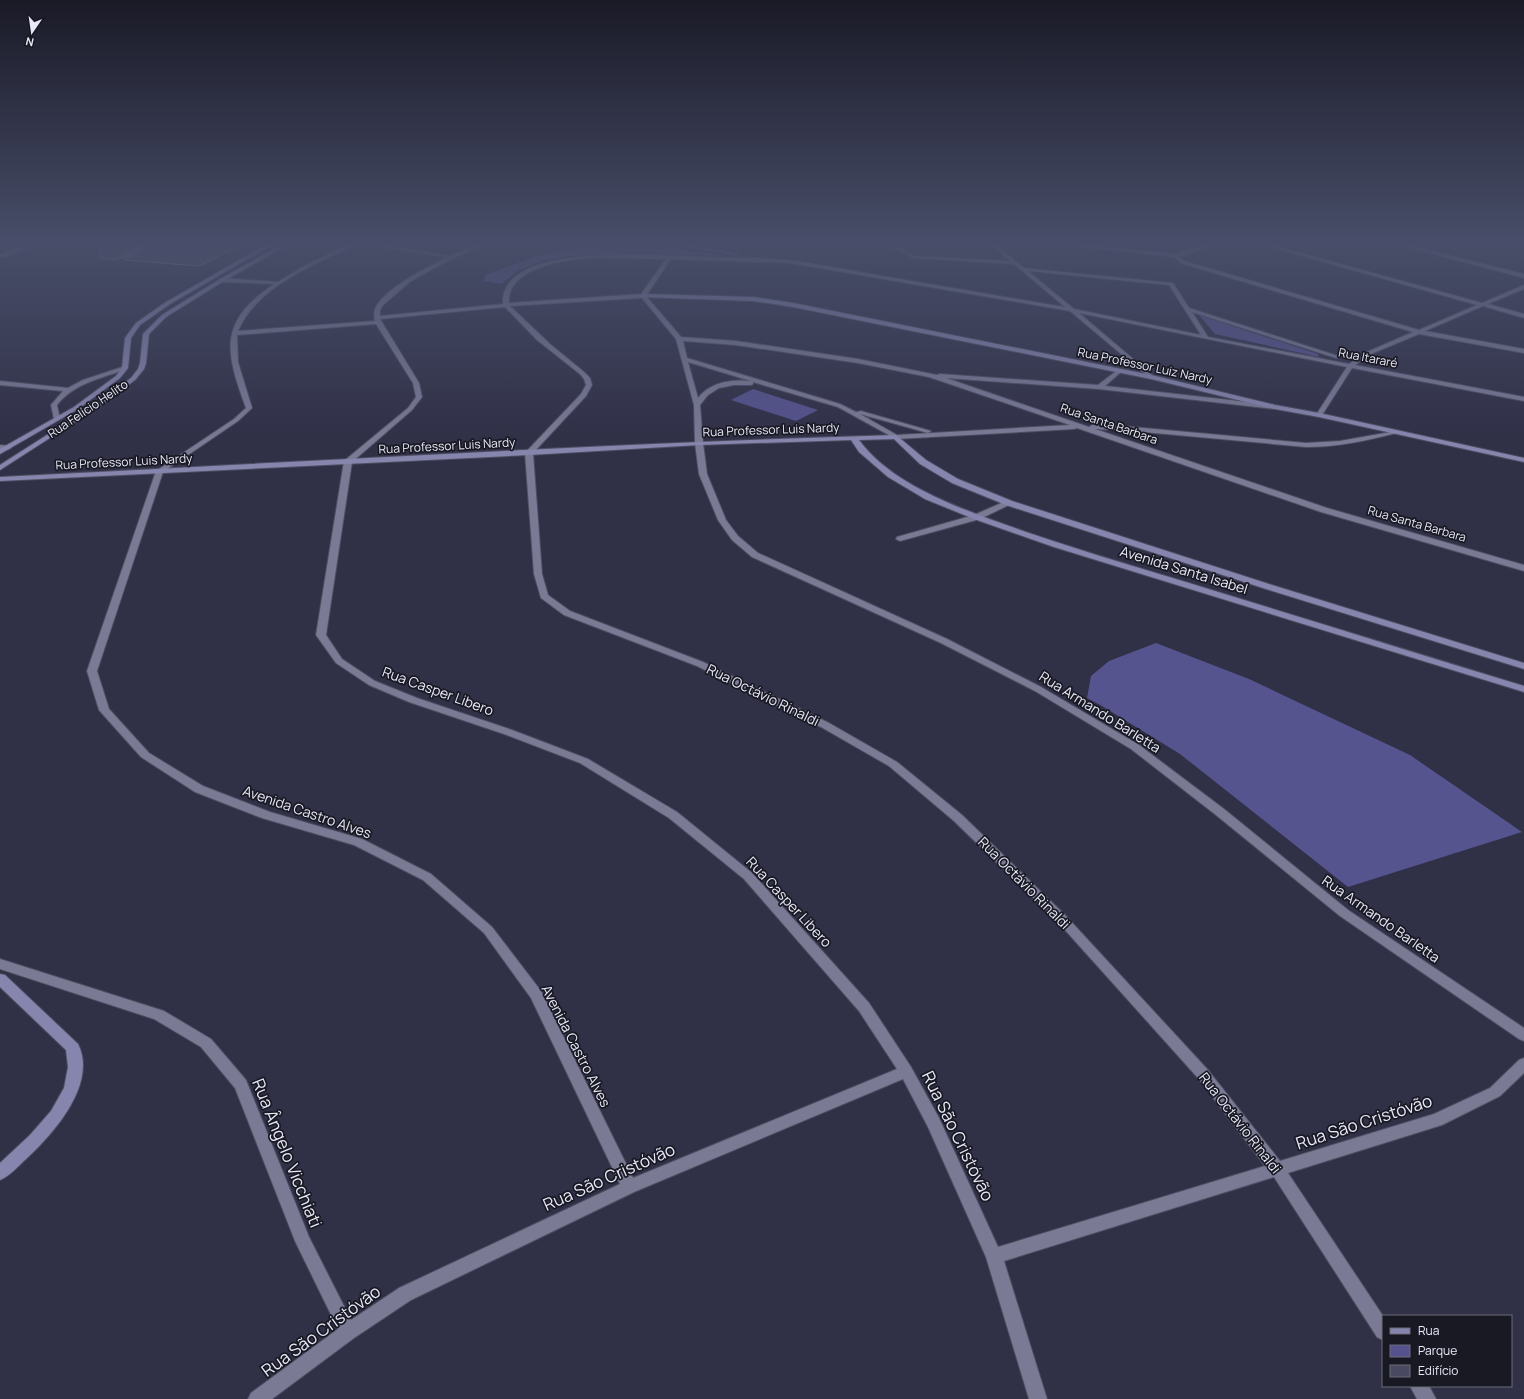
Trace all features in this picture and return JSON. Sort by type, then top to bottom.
[{"type":"main road","name":"Rua Felício Helito","points":[[0,452],[4,447],[57,419],[118,378],[125,368],[128,338],[138,324],[162,308]]},
{"type":"main road","name":"Rua Felício Helito","points":[[0,468],[99,404],[133,379],[143,363],[144,339],[150,329],[164,316],[176,308]]},
{"type":"main road","name":"Rua Professor Luiz Nardy","points":[[814,308],[1151,377],[1275,407],[1319,415],[1524,460]]},
{"type":"main road","name":"Rua Professor Luis Nardy","points":[[0,479],[529,453],[699,443],[896,437]]},
{"type":"main road","name":"Avenida Santa Isabel","points":[[896,437],[922,462],[954,481],[1009,503],[1269,587],[1524,666]]},
{"type":"main road","name":"Avenida Santa Isabel","points":[[854,439],[862,450],[891,475],[928,497],[977,517],[1057,545],[1524,689]]},
{"type":"main road","points":[[0,979],[73,1048],[75,1072],[68,1098],[50,1124],[0,1173]]},
{"type":"street","points":[[160,471],[236,420],[249,408],[234,356],[234,334],[244,312],[248,308]]},
{"type":"street","points":[[348,462],[410,409],[419,396],[416,383],[378,320],[379,308]]},
{"type":"street","name":"Rua Professor Luiz Nardy","points":[[234,334],[479,308]]},
{"type":"street","points":[[510,308],[533,334],[582,373],[587,378],[589,384],[584,395],[529,453]]},
{"type":"street","points":[[654,308],[679,338]]},
{"type":"street","name":"Rua Itararé","points":[[1062,308],[1206,338],[1353,364],[1524,399]]},
{"type":"street","points":[[1339,308],[1420,332],[1524,351]]},
{"type":"street","points":[[1319,415],[1353,364],[1369,353],[1475,308]]},
{"type":"street","points":[[1495,308],[1524,316]]},
{"type":"street","points":[[1188,309],[1353,364]]},
{"type":"street","points":[[1188,309],[1206,338]]},
{"type":"street","points":[[1072,310],[1151,377]]},
{"type":"street","name":"Rua Armando Barletta","points":[[679,338],[697,405],[699,443],[703,474],[722,520],[735,538],[755,556],[944,642],[1038,689],[1135,747],[1220,812],[1344,914],[1524,1035]]},
{"type":"street","name":"Rua Santa Barbara","points":[[679,338],[736,343],[858,361],[930,375],[1324,510],[1524,568]]},
{"type":"street","points":[[685,359],[838,406],[938,434]]},
{"type":"street","points":[[57,419],[54,405],[59,397],[68,390],[125,368]]},
{"type":"street","points":[[1099,387],[1119,371]]},
{"type":"street","points":[[930,375],[1099,387],[1275,407]]},
{"type":"street","points":[[697,405],[706,392],[728,384],[747,382],[771,385]]},
{"type":"street","points":[[0,383],[68,390]]},
{"type":"street","points":[[838,406],[896,437],[1081,426],[1122,428],[1306,445],[1332,445],[1354,442],[1394,432]]},
{"type":"street","name":"Rua Octávio Rinaldi","points":[[529,453],[538,574],[544,596],[567,613],[700,664],[825,725],[893,764],[958,818],[1061,918],[1203,1074],[1277,1170],[1382,1329]]},
{"type":"street","name":"Rua Casper Libero","points":[[348,462],[321,635],[339,661],[372,683],[406,697],[508,732],[584,761],[673,815],[748,876],[864,1007],[906,1071]]},
{"type":"street","name":"Avenida Castro Alves","points":[[160,471],[92,672],[104,710],[144,755],[199,789],[266,815],[358,842],[427,877],[488,930],[536,995],[629,1187]]},
{"type":"street","points":[[900,539],[977,517],[1009,503]]},
{"type":"street","name":"Rua Ângelo Vicchiati","points":[[0,964],[159,1015],[206,1042],[241,1084],[303,1241],[348,1332]]},
{"type":"street","name":"Rua São Cristóvão","points":[[257,1399],[348,1332],[405,1294],[629,1187],[906,1071],[934,1123],[994,1256],[1437,1120],[1495,1092],[1524,1064]]},
{"type":"street","points":[[994,1256],[1038,1399]]},
{"type":"street","points":[[1420,1387],[1427,1399]]},
{"type":"green space","points":[[1199,315],[1318,354],[1319,357],[1215,334]]},
{"type":"green space","points":[[753,389],[818,410],[796,421],[731,400]]},
{"type":"shaded area","points":[[1156,643],[1249,679],[1410,755],[1522,832],[1348,887],[1180,754],[1087,698],[1091,676],[1109,661]]}]
